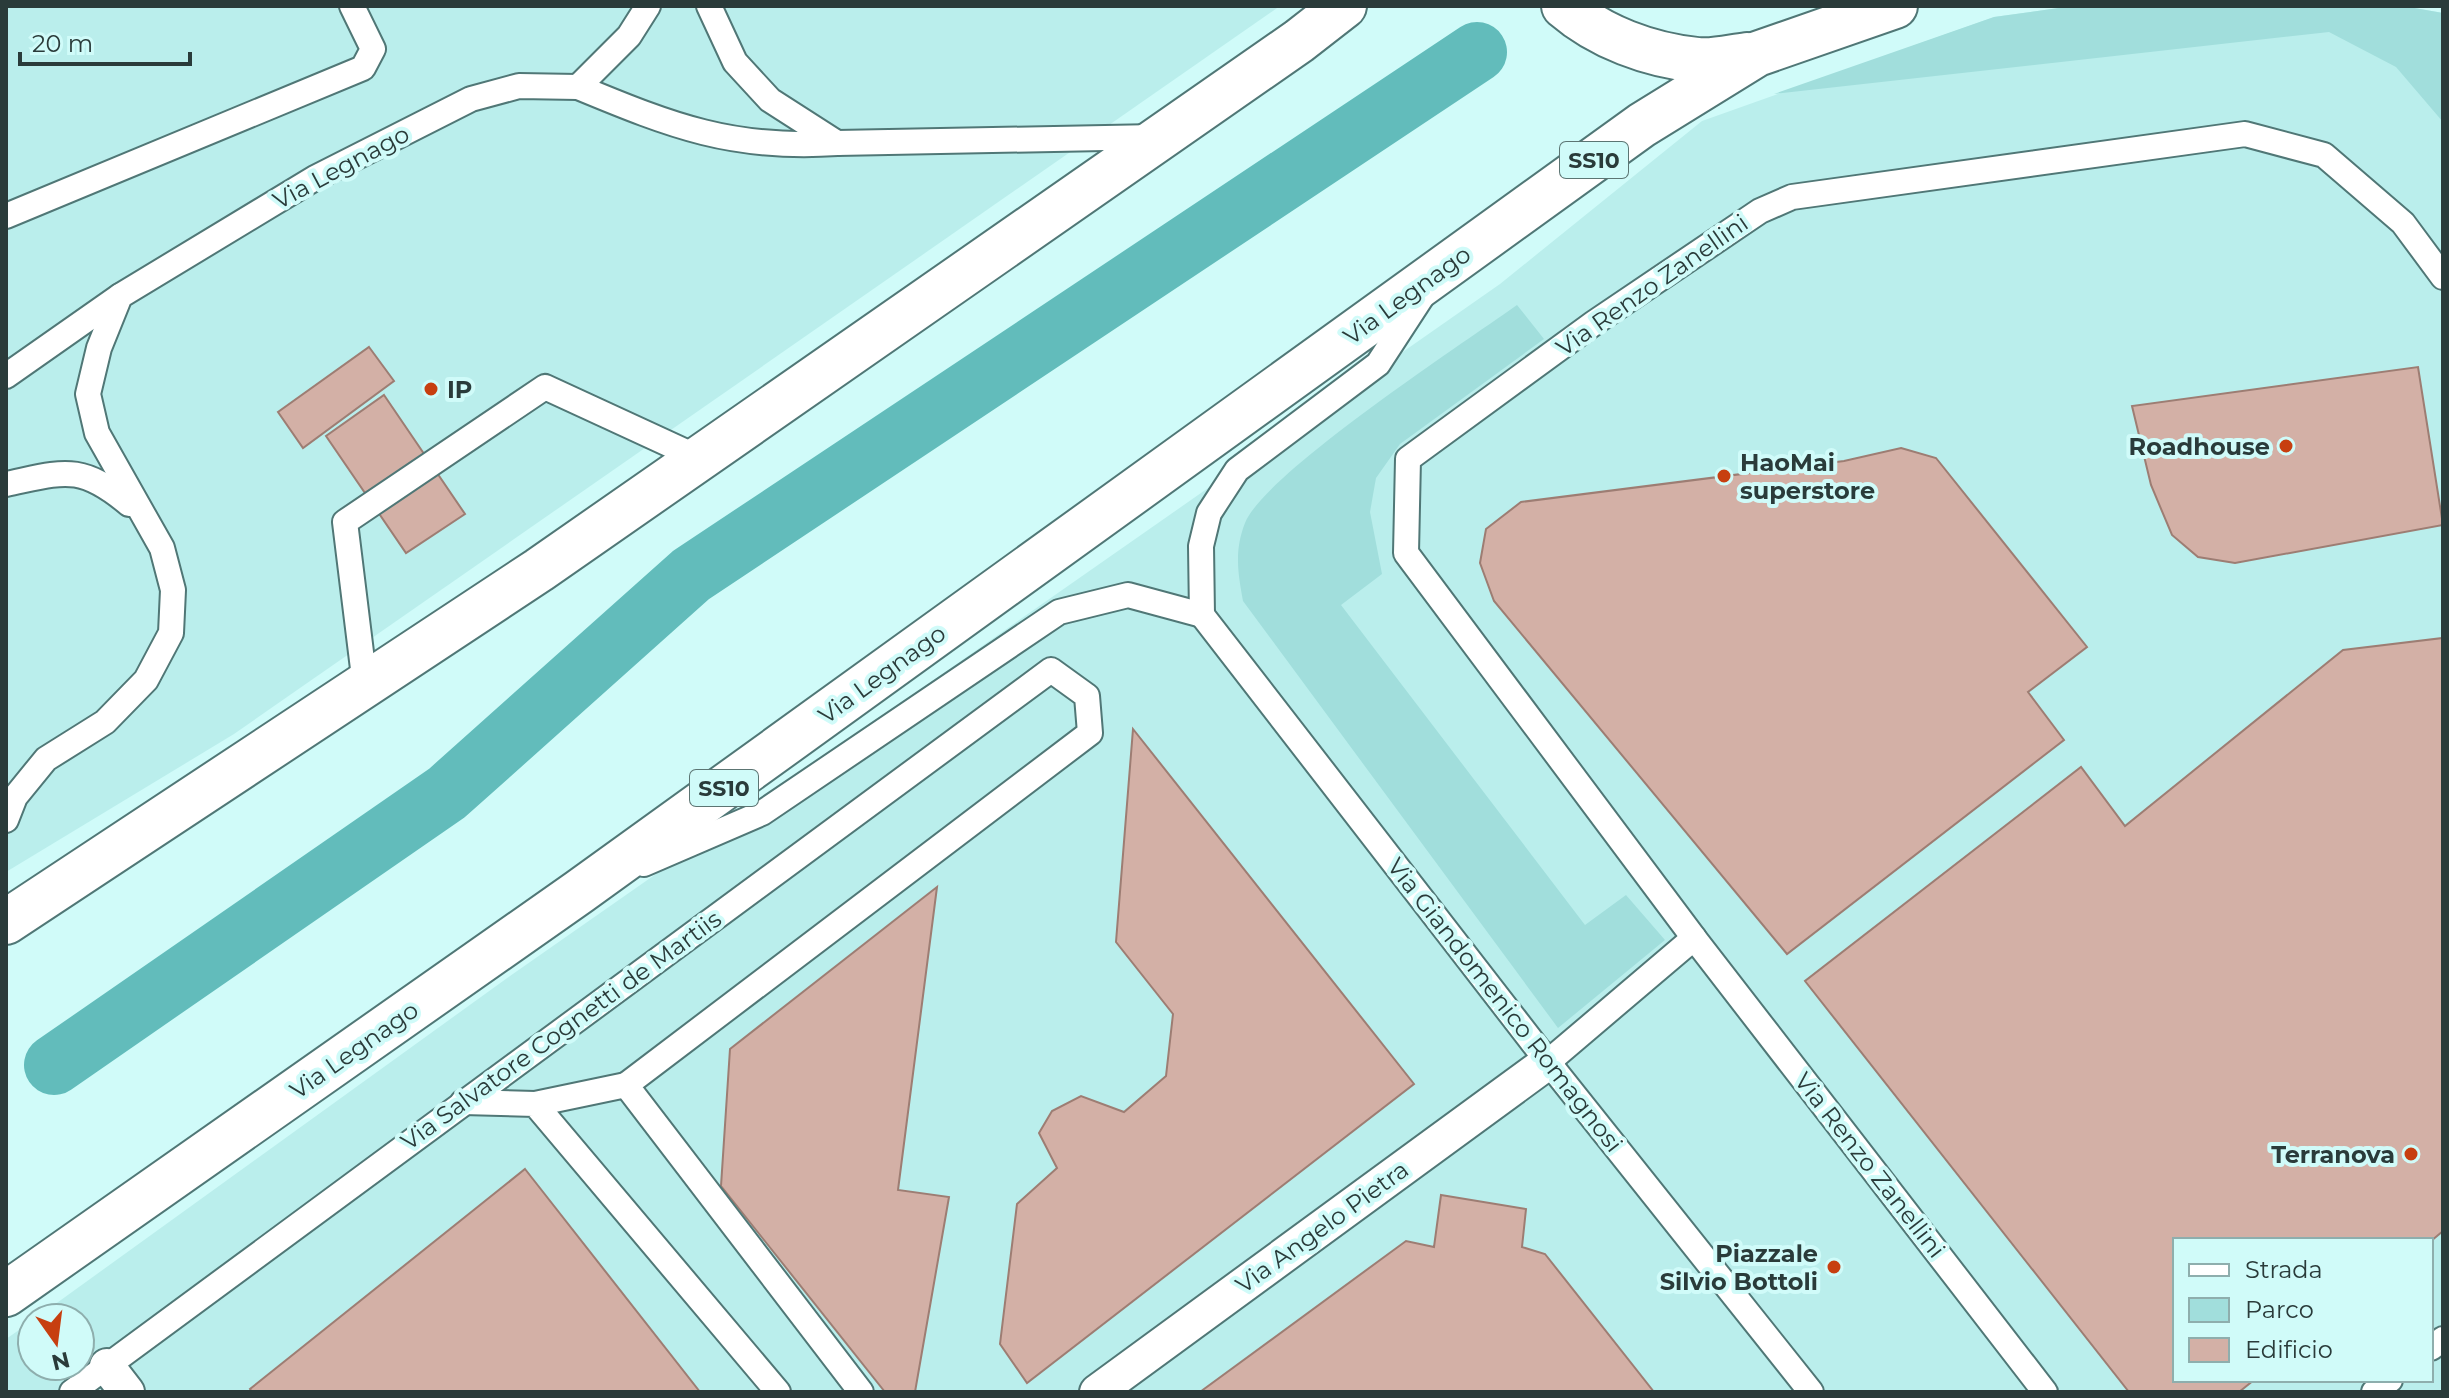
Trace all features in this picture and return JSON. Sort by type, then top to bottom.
[{"type":"main road","points":[[6,922],[365,685],[699,458],[1344,6]]},
{"type":"main road","name":"Via Legnago","points":[[1564,6],[1610,37],[1699,61],[1757,54],[1895,6]]},
{"type":"main road","name":"Via Legnago","points":[[6,1294],[579,892],[1642,125],[1757,54]]},
{"type":"street","name":"Via Angelo Pietra","points":[[1097,1392],[1548,1062]]},
{"type":"lane","points":[[6,216],[363,68],[373,49],[352,6]]},
{"type":"lane","points":[[578,87],[629,36],[648,6]]},
{"type":"lane","points":[[709,6],[735,62],[770,100],[837,143]]},
{"type":"lane","name":"Via Legnago","points":[[6,376],[120,296],[315,178],[471,99],[519,86],[578,87],[669,124],[722,137],[784,146],[1162,136]]},
{"type":"lane","name":"Via Renzo Zanellini","points":[[2045,1392],[1694,938],[1406,553],[1408,459],[1594,323],[1760,211],[1792,197],[2245,134],[2324,155],[2403,223],[2443,277]]},
{"type":"lane","points":[[579,892],[762,813],[1059,612],[1128,595],[1202,615],[1201,546],[1209,513],[1237,470],[1378,364],[1436,274]]},
{"type":"lane","points":[[6,820],[15,797],[46,759],[105,722],[146,680],[171,633],[173,590],[162,548],[97,433],[88,394],[99,348],[120,296]]},
{"type":"lane","points":[[365,685],[345,522],[545,387],[699,458]]},
{"type":"lane","points":[[6,484],[69,471],[108,486],[140,513]]},
{"type":"lane","name":"Via Giandomenico Romagnosi","points":[[1202,615],[1548,1062],[1811,1392]]},
{"type":"lane","name":"Via Salvatore Cognetti de Martiis","points":[[72,1392],[117,1379],[463,1102],[1051,670],[1087,696],[1090,733],[626,1085]]},
{"type":"lane","points":[[1548,1062],[1694,938]]},
{"type":"lane","points":[[463,1102],[535,1104],[626,1085],[861,1392]]},
{"type":"lane","points":[[535,1104],[778,1392]]},
{"type":"shaded area","points":[[6,6],[1280,6],[234,734],[6,872]]},
{"type":"shaded area","points":[[2073,6],[2403,6],[2443,13],[2443,1392],[6,1392],[6,1339],[16,1332],[16,1382],[96,1382],[96,1302],[58,1302],[510,976],[1500,284],[1702,121],[1994,17]]},
{"type":"green space","points":[[2073,6],[2403,6],[2443,13],[2443,122],[2396,67],[2329,32],[1774,94],[1994,17]]},
{"type":"green space","points":[[1517,305],[1544,339],[1400,444],[1376,478],[1370,512],[1382,574],[1341,605],[1585,925],[1626,895],[1665,940],[1558,1028],[1243,601],[1238,562],[1245,523],[1260,501],[1288,473],[1413,377]]},
{"type":"building","points":[[369,347],[394,381],[303,448],[278,412]]},
{"type":"building","name":"Roadhouse","points":[[2418,367],[2443,525],[2235,563],[2198,557],[2172,535],[2151,485],[2132,406]]},
{"type":"building","points":[[384,395],[465,514],[406,553],[326,436]]},
{"type":"building","points":[[1901,448],[1936,458],[2087,647],[2028,692],[2064,740],[1787,954],[1494,601],[1480,563],[1486,529],[1521,502],[1844,461]]},
{"type":"building","points":[[2443,638],[2443,1231],[2433,1239],[2173,1238],[2173,1382],[2252,1382],[2239,1392],[2129,1392],[1805,981],[2081,767],[2125,826],[2343,650]]},
{"type":"building","points":[[1133,729],[1414,1084],[1027,1383],[1000,1344],[1017,1204],[1057,1168],[1039,1133],[1052,1111],[1081,1096],[1124,1112],[1166,1076],[1173,1014],[1116,942]]},
{"type":"building","points":[[937,887],[898,1190],[949,1197],[915,1392],[885,1392],[721,1186],[730,1049]]},
{"type":"building","points":[[525,1169],[700,1392],[252,1392],[250,1389]]},
{"type":"building","points":[[1441,1195],[1526,1209],[1522,1247],[1545,1254],[1654,1392],[1200,1392],[1406,1241],[1434,1247]]},
{"type":"waterway","points":[[54,1065],[447,793],[691,575],[1477,52]]},
{"type":"place","name":"IP","points":[[431,389]]},
{"type":"place","name":"Roadhouse","points":[[2286,446]]},
{"type":"place","name":"HaoMai superstore","points":[[1724,476]]},
{"type":"place","name":"Terranova","points":[[2411,1154]]},
{"type":"place","name":"Piazzale Silvio Bottoli","points":[[1834,1267]]}]
